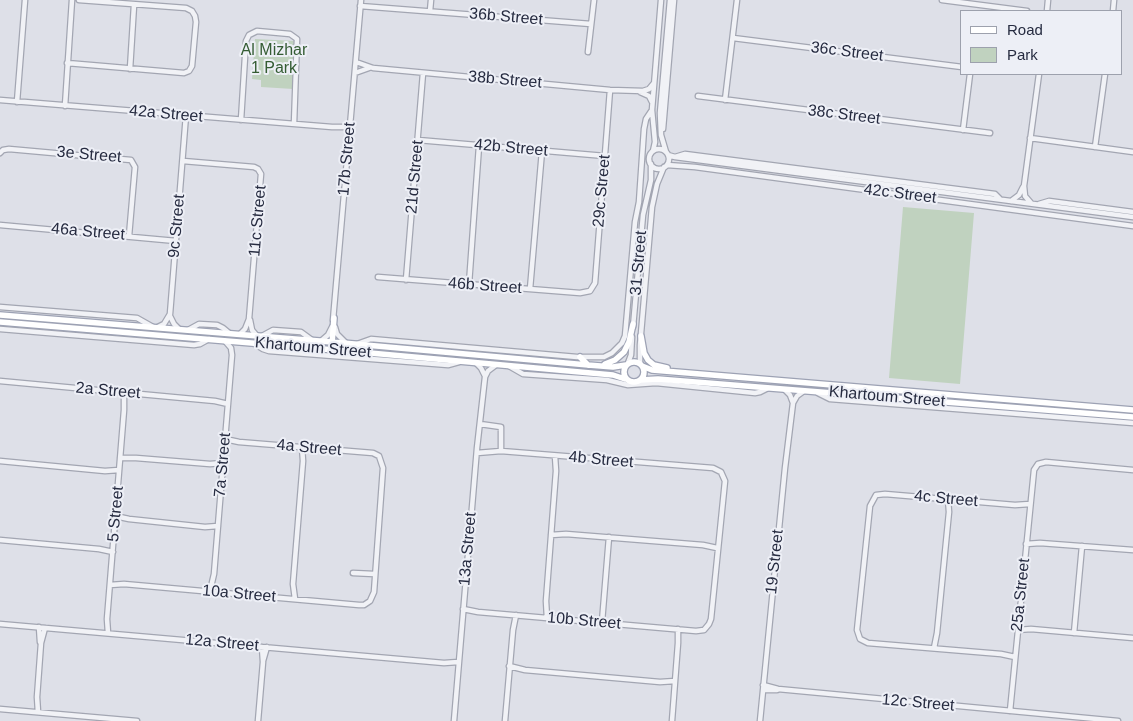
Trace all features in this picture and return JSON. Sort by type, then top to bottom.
[{"type":"main road","name":"Khartoum Street","points":[[0,315],[312,340],[600,366],[627,364]]},
{"type":"main road","points":[[286,345],[332,345],[334,318]]},
{"type":"main road","name":"Khartoum Street","points":[[0,322],[286,345],[613,375],[625,379]]},
{"type":"main road","points":[[96,330],[98,326],[114,324]]},
{"type":"main road","points":[[600,366],[615,360],[624,352],[629,342],[633,324]]},
{"type":"main road","points":[[641,336],[644,352],[648,360],[654,365],[676,372]]},
{"type":"main road","points":[[580,357],[588,365]]},
{"type":"main road","points":[[634,362],[641,365],[644,373],[640,380],[634,383],[625,379],[623,372],[627,364],[634,362]]},
{"type":"main road","name":"Khartoum Street","points":[[641,365],[652,370],[1133,410]]},
{"type":"main road","points":[[666,379],[676,385]]},
{"type":"main road","name":"Khartoum Street","points":[[640,380],[666,379],[770,387],[1133,418]]},
{"type":"main road","points":[[1063,411],[1064,404]]},
{"type":"main road","points":[[1029,414],[1043,410]]},
{"type":"street","points":[[17,102],[25,0]]},
{"type":"street","points":[[64,105],[72,0]]},
{"type":"street","points":[[67,64],[181,73],[189,71],[192,66],[196,22],[194,13],[186,8],[79,0]]},
{"type":"street","name":"17b Street","points":[[321,341],[330,332],[334,318],[361,0]]},
{"type":"street","points":[[430,12],[431,0]]},
{"type":"street","points":[[588,52],[594,0]]},
{"type":"street","points":[[662,0],[654,83],[655,142],[650,158],[651,164],[657,168],[666,166],[669,162],[661,135],[661,99],[670,0]]},
{"type":"street","points":[[661,135],[674,0]]},
{"type":"street","points":[[726,100],[737,0]]},
{"type":"street","points":[[942,0],[1019,10]]},
{"type":"street","points":[[130,69],[134,5]]},
{"type":"street","points":[[980,10],[981,5]]},
{"type":"street","name":"36b Street","points":[[360,6],[591,24]]},
{"type":"street","points":[[241,120],[246,41],[254,31],[290,34],[296,39],[292,124]]},
{"type":"street","name":"36c Street","points":[[733,38],[960,67]]},
{"type":"street","name":"38b Street","points":[[356,62],[373,68],[610,90],[647,90],[654,83]]},
{"type":"street","name":"38b Street","points":[[354,73],[373,68]]},
{"type":"street","name":"21d Street","points":[[406,280],[424,73]]},
{"type":"street","points":[[963,130],[970,75]]},
{"type":"street","points":[[1031,203],[1025,196],[1024,186],[1038,75]]},
{"type":"street","points":[[1095,147],[1104,75]]},
{"type":"street","name":"29c Street","points":[[590,291],[595,283],[610,90]]},
{"type":"street","points":[[636,91],[649,96],[653,107]]},
{"type":"street","name":"38c Street","points":[[698,96],[990,133]]},
{"type":"street","name":"42a Street","points":[[0,100],[350,129]]},
{"type":"street","points":[[356,345],[371,339],[580,357],[606,356],[612,353],[623,341],[635,218],[639,202],[644,129],[646,119],[653,107]]},
{"type":"street","name":"9c Street","points":[[170,314],[187,115]]},
{"type":"street","points":[[1030,138],[1133,152]]},
{"type":"street","name":"42b Street","points":[[418,140],[605,156]]},
{"type":"street","points":[[469,284],[479,146]]},
{"type":"street","name":"3e Street","points":[[0,153],[3,150],[10,149],[131,160],[136,167],[129,236]]},
{"type":"street","points":[[653,151],[660,149],[667,153]]},
{"type":"street","points":[[530,289],[542,151]]},
{"type":"street","name":"42c Street","points":[[667,153],[674,157],[1133,217]]},
{"type":"street","points":[[674,157],[685,154],[995,194],[1000,199]]},
{"type":"street","points":[[695,167],[694,163],[697,160]]},
{"type":"street","name":"11c Street","points":[[183,161],[254,167],[260,172],[261,180],[250,319],[252,330],[260,336]]},
{"type":"street","name":"31 Street","points":[[627,364],[631,355],[644,207],[651,180],[651,164]]},
{"type":"street","name":"42c Street","points":[[666,166],[695,167],[1133,226]]},
{"type":"street","name":"31 Street","points":[[641,365],[641,336],[652,207],[657,184],[666,166]]},
{"type":"street","points":[[1011,201],[1019,195],[1024,186]]},
{"type":"street","points":[[1039,204],[1049,201],[1133,212]]},
{"type":"street","name":"46a Street","points":[[0,225],[176,241]]},
{"type":"street","points":[[632,255],[639,264]]},
{"type":"street","name":"46b Street","points":[[378,278],[580,293],[590,291]]},
{"type":"street","points":[[0,307],[137,318],[155,327],[167,321],[170,314]]},
{"type":"street","points":[[170,314],[172,321],[179,329]]},
{"type":"street","name":"17b Street","points":[[334,318],[337,334],[347,344]]},
{"type":"street","name":"11c Street","points":[[240,334],[250,319]]},
{"type":"street","points":[[0,329],[194,345],[209,339]]},
{"type":"street","points":[[224,341],[230,345],[232,355]]},
{"type":"street","points":[[232,355],[241,342]]},
{"type":"street","points":[[254,343],[269,351],[447,365],[459,362]]},
{"type":"street","name":"7a Street","points":[[212,592],[232,355]]},
{"type":"street","points":[[476,363],[483,371],[485,377]]},
{"type":"street","points":[[485,377],[488,371],[496,365]]},
{"type":"street","points":[[509,366],[523,374],[607,380],[630,385],[656,383],[757,393],[770,387]]},
{"type":"street","name":"13a Street","points":[[454,721],[485,377]]},
{"type":"street","name":"2a Street","points":[[0,381],[228,402]]},
{"type":"street","points":[[784,389],[789,393],[793,403]]},
{"type":"street","points":[[793,403],[804,390]]},
{"type":"street","points":[[815,391],[830,399],[1133,423]]},
{"type":"street","name":"5 Street","points":[[106,633],[126,393]]},
{"type":"street","name":"19 Street","points":[[760,721],[793,403]]},
{"type":"street","points":[[480,424],[501,427],[501,451]]},
{"type":"street","name":"4a Street","points":[[225,441],[373,453],[379,456],[383,468],[374,574]]},
{"type":"street","points":[[292,599],[305,447]]},
{"type":"street","name":"4b Street","points":[[477,450],[716,469],[721,475],[724,486],[717,546]]},
{"type":"street","points":[[120,456],[223,465]]},
{"type":"street","points":[[545,617],[558,456]]},
{"type":"street","points":[[0,462],[119,473]]},
{"type":"street","name":"25a Street","points":[[1010,711],[1034,470],[1040,465],[1052,463],[1133,470]]},
{"type":"street","name":"4c Street","points":[[936,648],[873,643],[866,642],[861,638],[858,625],[870,506],[876,495],[885,494],[1030,506]]},
{"type":"street","points":[[951,499],[936,648],[1016,654]]},
{"type":"street","points":[[115,519],[218,528]]},
{"type":"street","points":[[551,533],[717,546]]},
{"type":"street","points":[[602,622],[609,537]]},
{"type":"street","points":[[0,540],[113,550]]},
{"type":"street","points":[[1026,542],[1133,550]]},
{"type":"street","name":"10b Street","points":[[463,610],[690,630],[700,629],[705,627],[710,614],[717,546]]},
{"type":"street","points":[[1074,633],[1082,546]]},
{"type":"street","points":[[353,573],[374,574]]},
{"type":"street","name":"10a Street","points":[[110,582],[354,604],[366,602],[372,593],[374,574]]},
{"type":"street","points":[[505,721],[514,615]]},
{"type":"street","name":"12a Street","points":[[0,624],[458,665]]},
{"type":"street","points":[[36,712],[42,628]]},
{"type":"street","points":[[1018,628],[1133,638]]},
{"type":"street","points":[[672,721],[680,629]]},
{"type":"street","points":[[258,721],[264,647]]},
{"type":"street","points":[[509,669],[675,683]]},
{"type":"street","name":"12c Street","points":[[763,688],[1010,711],[1065,719],[1118,721]]},
{"type":"street","points":[[0,709],[137,721]]},
{"type":"green space","name":"Al Mizhar 1 Park","points":[[255,39],[295,41],[293,89],[261,87],[261,80],[252,79]]},
{"type":"green space","points":[[903,207],[974,213],[960,384],[889,378]]}]
